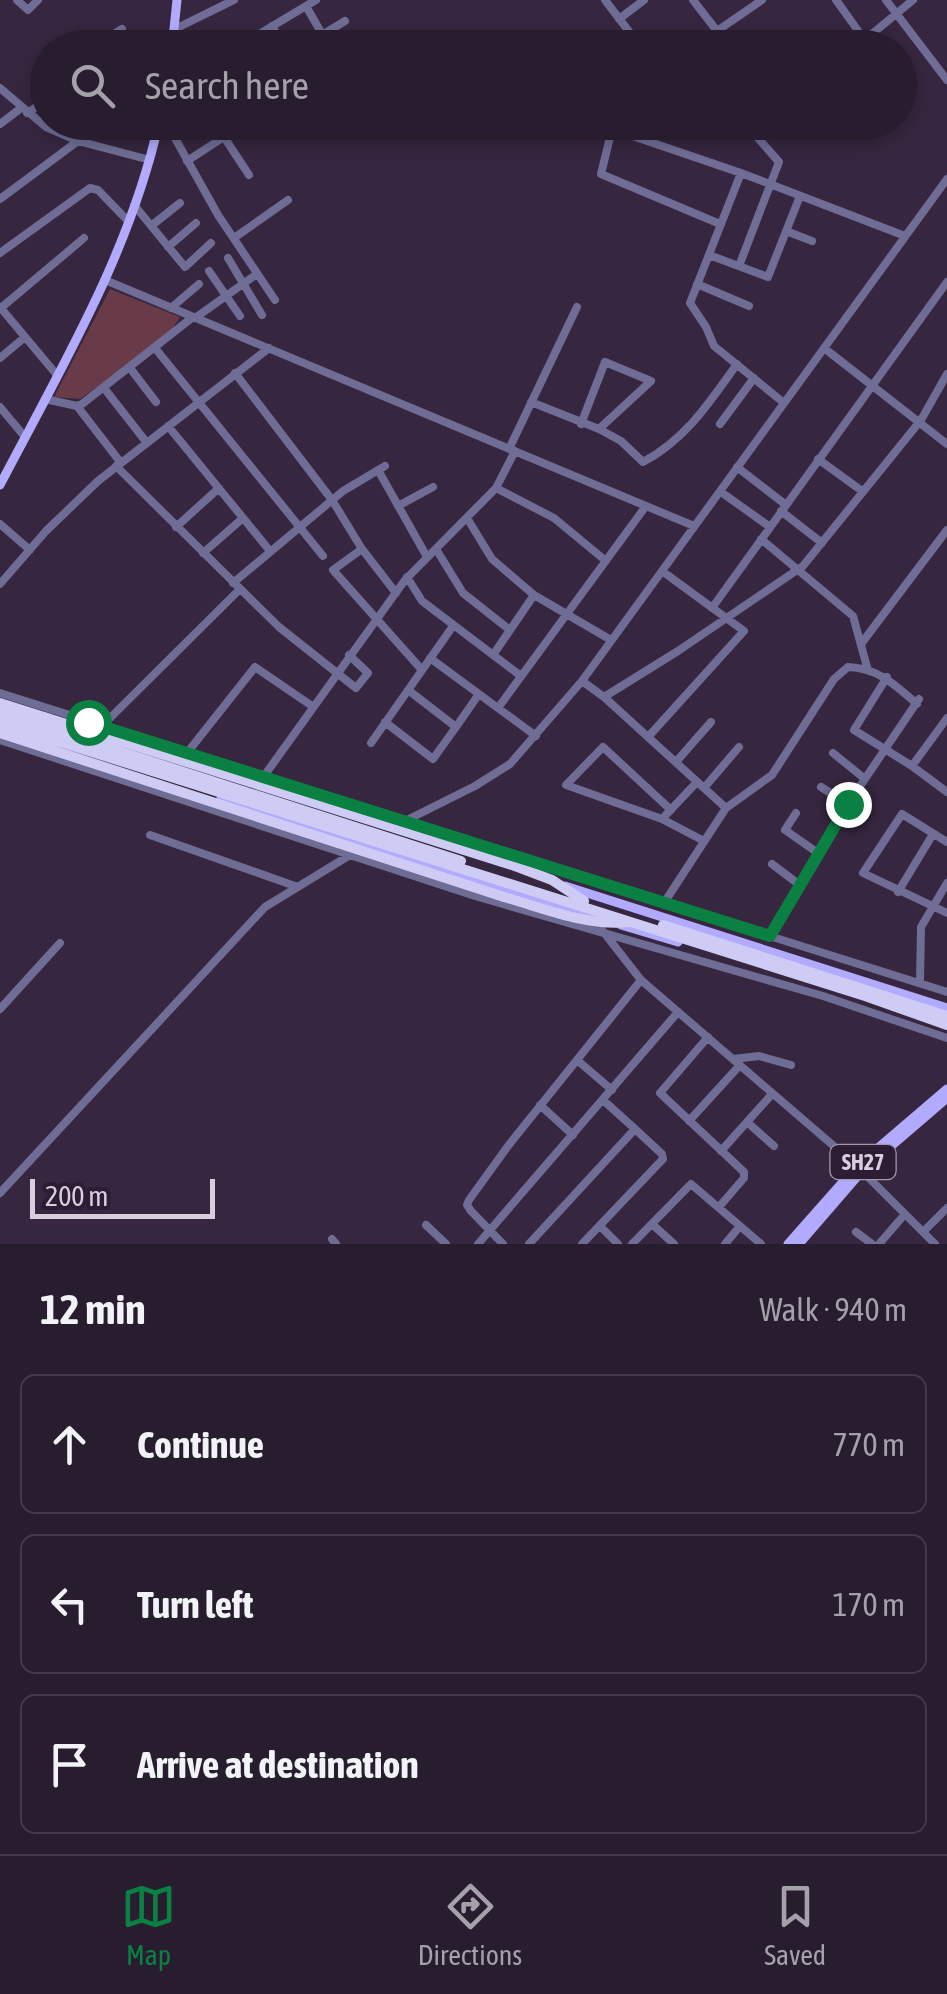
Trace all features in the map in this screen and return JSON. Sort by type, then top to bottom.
[{"type":"highway","points":[[0,708],[516,866],[552,880],[584,901]]},
{"type":"highway","points":[[0,708],[584,901],[947,1012]]},
{"type":"highway","points":[[0,731],[504,897],[585,919],[613,924],[629,922]]},
{"type":"highway","points":[[0,731],[629,922],[947,1028]]},
{"type":"main road","points":[[174,29],[177,0]]},
{"type":"main road","points":[[0,485],[106,280],[156,140]]},
{"type":"main road","points":[[0,708],[947,1012]]},
{"type":"main road","points":[[0,731],[947,1028]]},
{"type":"main road","name":"SH27","points":[[788,1244],[859,1169],[947,1089]]},
{"type":"main road","name":"SH27","points":[[799,1244],[859,1169],[947,1098]]},
{"type":"street","points":[[17,0],[28,10],[38,0]]},
{"type":"street","points":[[174,29],[234,0]]},
{"type":"street","points":[[265,30],[316,0]]},
{"type":"street","points":[[604,0],[628,30]]},
{"type":"street","points":[[619,19],[644,0]]},
{"type":"street","points":[[693,0],[716,30]]},
{"type":"street","points":[[836,0],[858,30]]},
{"type":"street","points":[[886,0],[908,30]]},
{"type":"street","points":[[876,30],[913,0]]},
{"type":"street","points":[[718,30],[759,1]]},
{"type":"street","points":[[306,6],[319,30]]},
{"type":"street","points":[[330,30],[345,21]]},
{"type":"street","points":[[272,26],[274,30]]},
{"type":"street","points":[[917,42],[947,80]]},
{"type":"street","points":[[0,88],[30,115]]},
{"type":"street","points":[[0,124],[30,108]]},
{"type":"street","points":[[174,140],[276,300]]},
{"type":"street","points":[[187,161],[219,140]]},
{"type":"street","points":[[226,140],[249,175]]},
{"type":"street","points":[[607,140],[601,174],[720,224]]},
{"type":"street","points":[[649,140],[905,236]]},
{"type":"street","points":[[739,266],[780,162],[760,140]]},
{"type":"street","points":[[0,199],[78,141],[150,160]]},
{"type":"street","points":[[741,173],[690,303],[714,346],[784,403]]},
{"type":"street","points":[[404,821],[498,773],[536,736],[582,681],[947,179]]},
{"type":"street","points":[[0,253],[90,188],[96,188],[128,221]]},
{"type":"street","points":[[709,255],[768,277],[800,196]]},
{"type":"street","points":[[234,238],[288,200]]},
{"type":"street","points":[[152,226],[180,203]]},
{"type":"street","points":[[134,205],[185,267],[211,244]]},
{"type":"street","points":[[168,247],[196,223]]},
{"type":"street","points":[[786,231],[812,241]]},
{"type":"street","points":[[57,375],[0,307],[84,238]]},
{"type":"street","points":[[228,258],[262,314]]},
{"type":"street","points":[[209,271],[240,316]]},
{"type":"street","points":[[77,406],[257,274]]},
{"type":"street","points":[[106,280],[694,526]]},
{"type":"street","points":[[712,608],[947,282]]},
{"type":"street","points":[[171,308],[199,284]]},
{"type":"street","points":[[697,284],[749,306]]},
{"type":"street","points":[[264,776],[407,577],[496,488],[531,402],[577,307]]},
{"type":"street","points":[[0,358],[25,337]]},
{"type":"street","points":[[155,348],[323,556]]},
{"type":"street","points":[[0,584],[70,508],[268,348]]},
{"type":"street","points":[[824,348],[947,444]]},
{"type":"street","points":[[581,424],[605,362],[651,381],[599,429]]},
{"type":"street","points":[[531,402],[599,429],[643,462],[670,448],[703,411],[736,364]]},
{"type":"street","points":[[130,368],[156,402]]},
{"type":"street","points":[[235,373],[396,592]]},
{"type":"street","points":[[604,697],[798,569],[921,420],[947,374]]},
{"type":"street","points":[[720,424],[754,378]]},
{"type":"street","points":[[104,388],[146,443]]},
{"type":"street","points":[[45,399],[77,406],[119,465],[176,526],[279,627],[356,688],[368,673],[349,655]]},
{"type":"street","points":[[0,407],[24,437]]},
{"type":"street","points":[[168,426],[270,551]]},
{"type":"street","points":[[0,457],[13,460]]},
{"type":"street","points":[[818,459],[862,491]]},
{"type":"street","points":[[738,467],[822,544]]},
{"type":"street","points":[[102,726],[270,551],[332,500],[381,468],[427,558]]},
{"type":"street","points":[[398,506],[432,487]]},
{"type":"street","points":[[176,526],[219,488]]},
{"type":"street","points":[[496,488],[554,518],[606,560]]},
{"type":"street","points":[[721,492],[770,527]]},
{"type":"street","points":[[498,708],[646,506]]},
{"type":"street","points":[[203,553],[244,518]]},
{"type":"street","points":[[467,518],[492,559],[534,596],[611,640]]},
{"type":"street","points":[[0,524],[30,550]]},
{"type":"street","points":[[860,644],[947,530]]},
{"type":"street","points":[[761,539],[853,616],[867,667]]},
{"type":"street","points":[[362,549],[333,570],[422,670]]},
{"type":"street","points":[[436,549],[462,592],[510,630]]},
{"type":"street","points":[[648,737],[744,631],[662,571]]},
{"type":"street","points":[[407,577],[422,601],[521,676]]},
{"type":"street","points":[[493,655],[534,596]]},
{"type":"street","points":[[371,742],[453,626]]},
{"type":"street","points":[[430,658],[536,736]]},
{"type":"street","points":[[664,904],[726,808],[772,775],[834,680],[848,666],[867,667],[918,701],[848,804],[770,936]]},
{"type":"street","points":[[187,752],[255,667],[312,706]]},
{"type":"street","points":[[886,677],[854,728],[947,792]]},
{"type":"street","points":[[582,681],[726,808]]},
{"type":"street","points":[[408,690],[456,727]]},
{"type":"street","points":[[0,693],[947,992]]},
{"type":"street","points":[[385,722],[433,759],[479,694]]},
{"type":"street","points":[[912,766],[947,718]]},
{"type":"street","points":[[676,762],[711,722]]},
{"type":"street","points":[[0,731],[476,896],[842,1002],[947,1038]]},
{"type":"street","points":[[662,819],[739,746]]},
{"type":"street","points":[[671,810],[603,747],[566,786],[662,819],[704,842]]},
{"type":"street","points":[[834,753],[865,778]]},
{"type":"street","points":[[821,788],[848,804]]},
{"type":"street","points":[[796,814],[785,830],[818,853]]},
{"type":"street","points":[[947,842],[902,814],[863,872],[947,913]]},
{"type":"street","points":[[898,892],[933,834]]},
{"type":"street","points":[[150,835],[294,886]]},
{"type":"street","points":[[0,1193],[264,907],[350,855]]},
{"type":"street","points":[[772,864],[801,886]]},
{"type":"street","points":[[920,982],[920,927],[947,883]]},
{"type":"street","points":[[602,930],[641,980],[859,1169],[935,1244]]},
{"type":"street","points":[[0,1009],[60,943]]},
{"type":"street","points":[[503,1244],[467,1203],[641,980]]},
{"type":"street","points":[[478,1244],[678,1012]]},
{"type":"street","points":[[708,1037],[660,1093],[745,1175],[719,1207]]},
{"type":"street","points":[[689,1121],[737,1062],[756,1056],[791,1065]]},
{"type":"street","points":[[577,1060],[612,1090]]},
{"type":"street","points":[[721,1151],[772,1094]]},
{"type":"street","points":[[582,1244],[663,1158],[603,1100]]},
{"type":"street","points":[[540,1105],[573,1134]]},
{"type":"street","points":[[747,1122],[774,1146]]},
{"type":"street","points":[[529,1244],[635,1129]]},
{"type":"street","points":[[632,1244],[691,1184],[762,1244]]},
{"type":"street","points":[[923,1232],[947,1208]]},
{"type":"street","points":[[856,1232],[876,1244],[905,1214]]},
{"type":"street","points":[[652,1224],[674,1244]]},
{"type":"street","points":[[426,1225],[446,1244]]},
{"type":"street","points":[[600,1226],[618,1244]]},
{"type":"street","points":[[725,1244],[740,1226]]},
{"type":"shaded area","points":[[110,289],[180,317],[172,329],[135,360],[80,399],[54,397]]},
{"type":"route","points":[[88,722],[770,936],[848,804]]}]
